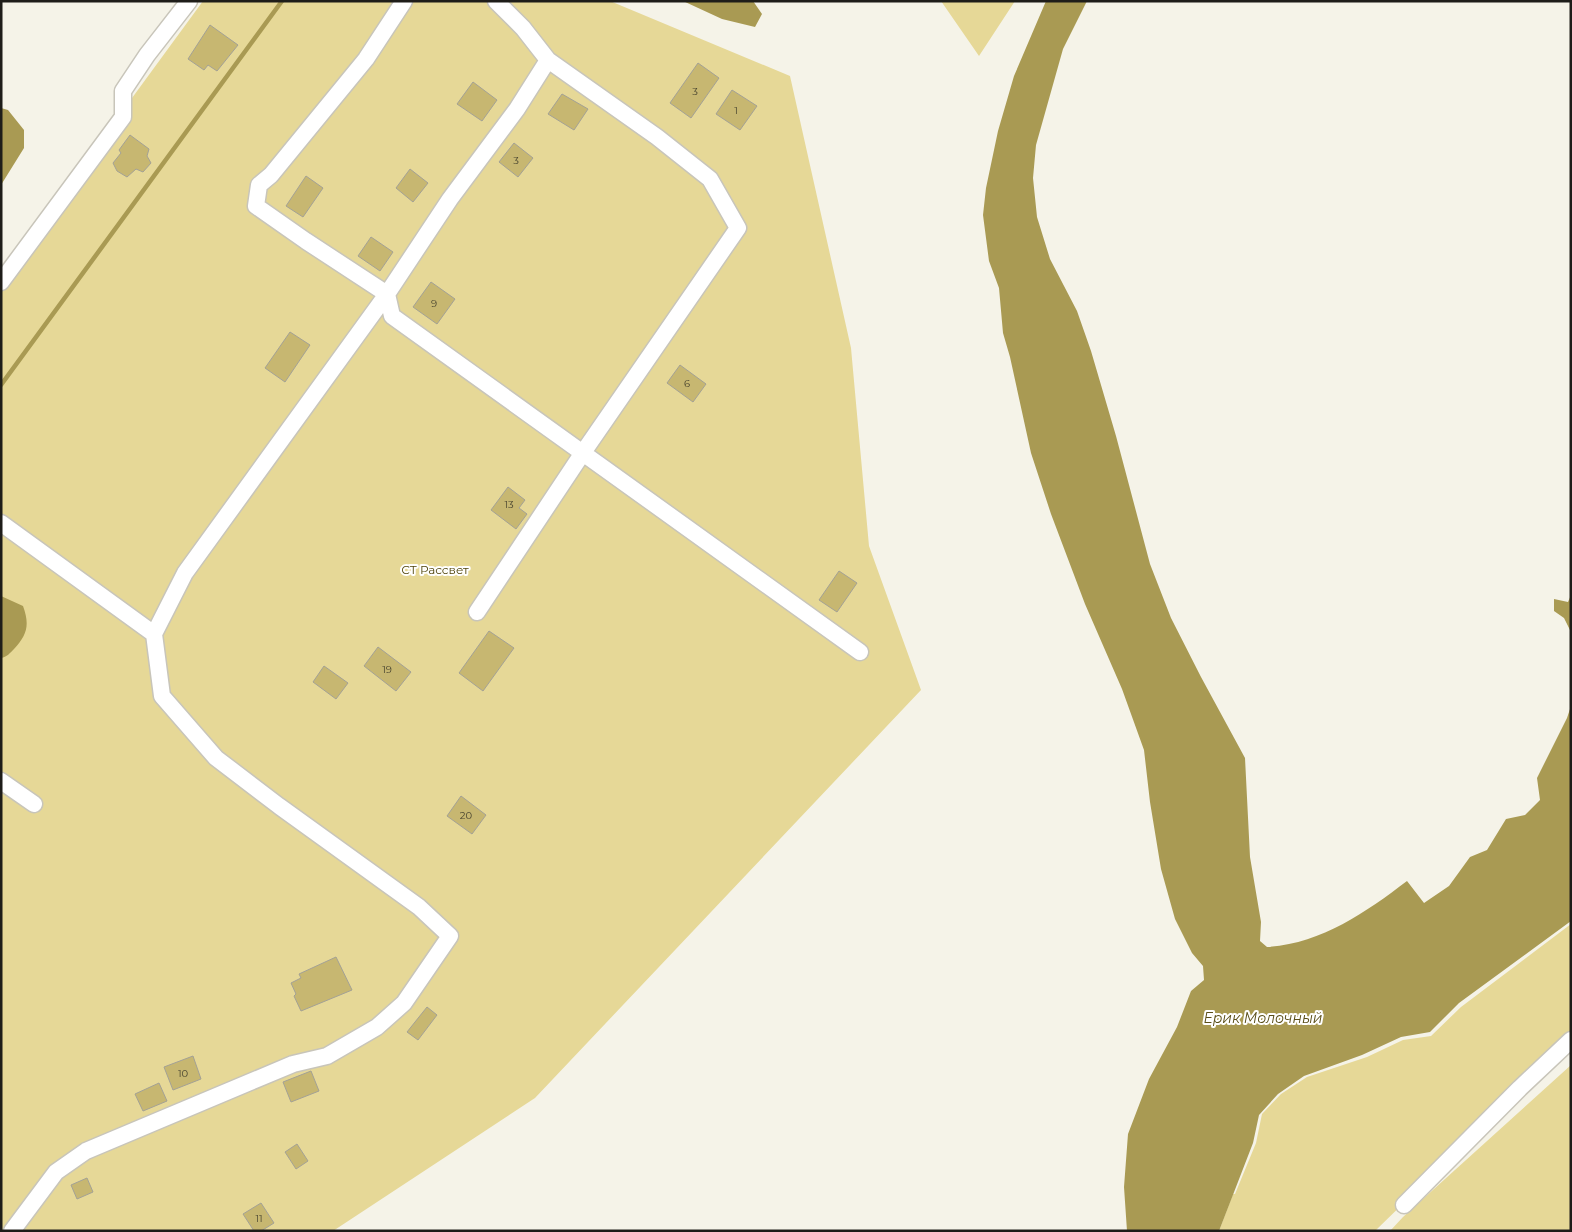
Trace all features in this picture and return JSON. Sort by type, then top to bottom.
[{"type":"street","points":[[1,282],[123,117],[123,91],[147,55],[189,1]]},
{"type":"street","points":[[404,1],[366,59],[272,175],[259,185],[256,206],[387,294],[392,316],[860,652]]},
{"type":"street","points":[[477,612],[582,454],[738,228],[710,179],[657,137],[548,60],[523,28],[496,1]]},
{"type":"street","points":[[12,1231],[56,1172],[86,1151],[293,1064],[327,1056],[377,1027],[404,1003],[450,936],[419,907],[216,758],[162,696],[154,634],[185,573],[387,294],[450,199],[517,109],[548,60]]},
{"type":"street","points":[[1,523],[154,634]]},
{"type":"street","points":[[1,781],[34,804]]},
{"type":"street","points":[[1404,1205],[1520,1088],[1571,1040]]},
{"type":"green space","name":"СТ Рассвет","points":[[203,1],[610,1],[790,76],[851,348],[869,546],[921,690],[535,1098],[333,1231],[1,1231],[1,277]]},
{"type":"green space","points":[[941,1],[1015,1],[979,56]]},
{"type":"green space","points":[[1571,924],[1571,1040],[1375,1231],[1219,1231],[1256,1143],[1262,1114],[1281,1094],[1307,1077],[1367,1057],[1403,1040],[1431,1036],[1461,1007]]},
{"type":"green space","points":[[1571,1065],[1571,1231],[1390,1231],[1403,1217]]},
{"type":"water","points":[[683,1],[753,1],[762,14],[755,27],[722,19]]},
{"type":"water","name":"Ерик Молочный","points":[[1046,1],[1087,1],[1063,49],[1036,145],[1033,178],[1037,217],[1050,259],[1077,311],[1091,351],[1150,564],[1171,618],[1245,758],[1250,857],[1261,922],[1260,941],[1267,947],[1287,945],[1324,933],[1358,915],[1407,881],[1424,903],[1449,886],[1470,857],[1487,850],[1506,819],[1525,815],[1540,800],[1537,778],[1567,718],[1571,706],[1571,921],[1459,1003],[1430,1032],[1401,1037],[1362,1055],[1304,1076],[1278,1094],[1259,1115],[1253,1143],[1219,1231],[1127,1231],[1124,1187],[1128,1134],[1149,1079],[1177,1027],[1191,991],[1204,980],[1203,966],[1192,953],[1175,919],[1161,869],[1144,750],[1122,689],[1085,604],[1051,514],[1031,453],[1003,333],[999,288],[989,261],[983,215],[986,188],[998,131],[1014,76]]},
{"type":"water","points":[[1,108],[8,110],[24,130],[24,148],[1,185]]},
{"type":"water","points":[[1571,595],[1571,632],[1564,618],[1554,611],[1554,599],[1568,602]]},
{"type":"water","points":[[1,596],[23,606],[27,624],[22,639],[8,655],[1,658]]},
{"type":"building","points":[[210,25],[238,45],[217,71],[208,65],[204,70],[188,59]]},
{"type":"building","points":[[698,63],[719,78],[691,118],[670,103]]},
{"type":"building","points":[[473,82],[497,100],[482,121],[457,104]]},
{"type":"building","points":[[732,90],[757,106],[740,130],[716,114]]},
{"type":"building","points":[[562,94],[588,109],[574,130],[548,114]]},
{"type":"building","points":[[130,135],[149,149],[147,156],[151,163],[143,172],[136,169],[127,177],[117,171],[113,163],[121,153],[119,150]]},
{"type":"building","points":[[514,143],[533,158],[518,177],[499,162]]},
{"type":"building","points":[[410,169],[428,183],[413,202],[396,188]]},
{"type":"building","points":[[306,176],[323,188],[303,217],[286,206]]},
{"type":"building","points":[[371,237],[393,252],[380,271],[358,256]]},
{"type":"building","points":[[431,282],[455,299],[437,324],[413,307]]},
{"type":"building","points":[[290,332],[310,345],[285,382],[265,368]]},
{"type":"building","points":[[680,365],[706,384],[693,402],[667,383]]},
{"type":"building","points":[[508,487],[525,500],[519,508],[527,514],[516,529],[491,510]]},
{"type":"building","points":[[839,571],[857,583],[837,612],[819,600]]},
{"type":"building","points":[[489,631],[514,648],[483,691],[459,673]]},
{"type":"building","points":[[378,647],[411,672],[396,691],[364,666]]},
{"type":"building","points":[[324,666],[348,683],[336,699],[313,682]]},
{"type":"building","points":[[461,796],[486,815],[472,834],[447,816]]},
{"type":"building","points":[[336,957],[352,990],[301,1011],[294,996],[296,994],[291,983],[301,978],[299,974]]},
{"type":"building","points":[[427,1007],[437,1015],[418,1040],[407,1032]]},
{"type":"building","points":[[193,1056],[201,1079],[173,1090],[164,1067]]},
{"type":"building","points":[[311,1071],[319,1091],[291,1102],[283,1082]]},
{"type":"building","points":[[159,1083],[167,1101],[143,1111],[135,1094]]},
{"type":"building","points":[[297,1144],[308,1161],[296,1169],[285,1152]]},
{"type":"building","points":[[87,1178],[93,1192],[77,1199],[71,1185]]},
{"type":"building","points":[[261,1203],[274,1223],[261,1231],[254,1231],[243,1214]]},
{"type":"waterway","points":[[1,385],[282,1]]}]
